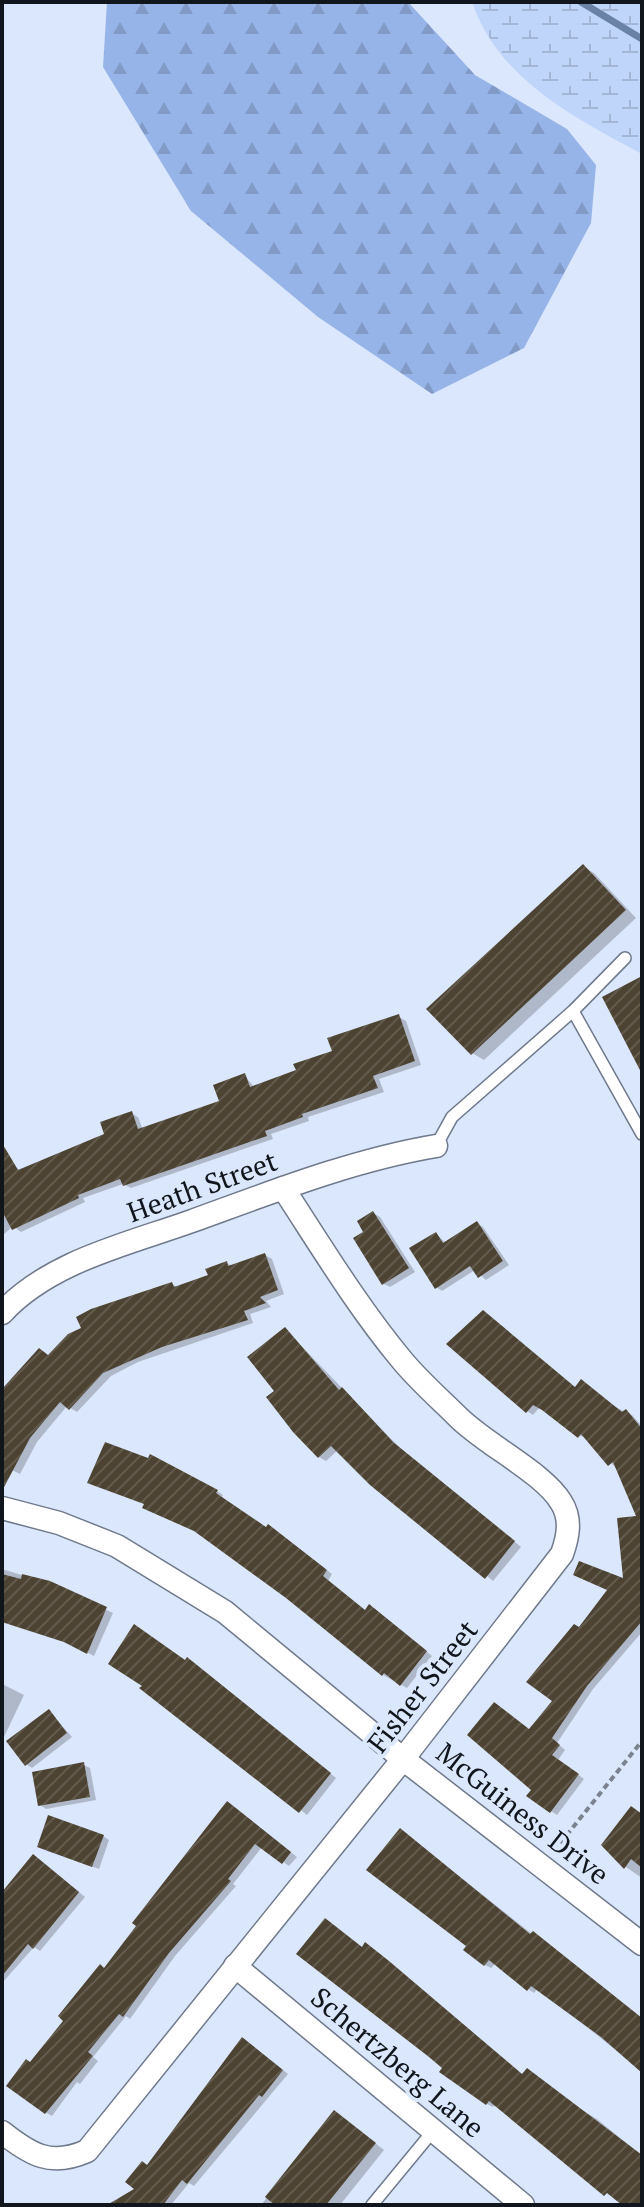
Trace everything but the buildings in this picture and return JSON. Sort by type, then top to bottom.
[{"type":"street","name":"Heath Street","points":[[2,1313],[16,1298],[70,1265],[283,1188],[398,1152],[436,1146]]},
{"type":"street","name":"Fisher Street","points":[[2,2132],[26,2151],[43,2159],[72,2157],[87,2151],[403,1759],[562,1554],[568,1537],[568,1519],[561,1502],[549,1488],[468,1428],[402,1361],[283,1188]]},
{"type":"street","name":"McGuiness Drive","points":[[2,1508],[59,1523],[117,1546],[225,1612],[403,1759],[642,1944]]},
{"type":"street","name":"Schertzberg Lane","points":[[235,1966],[523,2205]]},
{"type":"lane","points":[[436,1146],[452,1117],[573,1011],[625,958]]},
{"type":"lane","points":[[573,1011],[642,1134]]},
{"type":"lane","points":[[372,2205],[433,2131]]},
{"type":"path","points":[[543,1866],[642,1741]]},
{"type":"green space","points":[[107,2],[408,2],[475,75],[567,129],[596,165],[591,223],[524,348],[432,394],[318,317],[191,211],[103,67]]},
{"type":"green space","points":[[472,2],[642,2],[642,154],[565,110],[520,75],[484,29]]},
{"type":"waterway","points":[[581,2],[642,39]]}]
